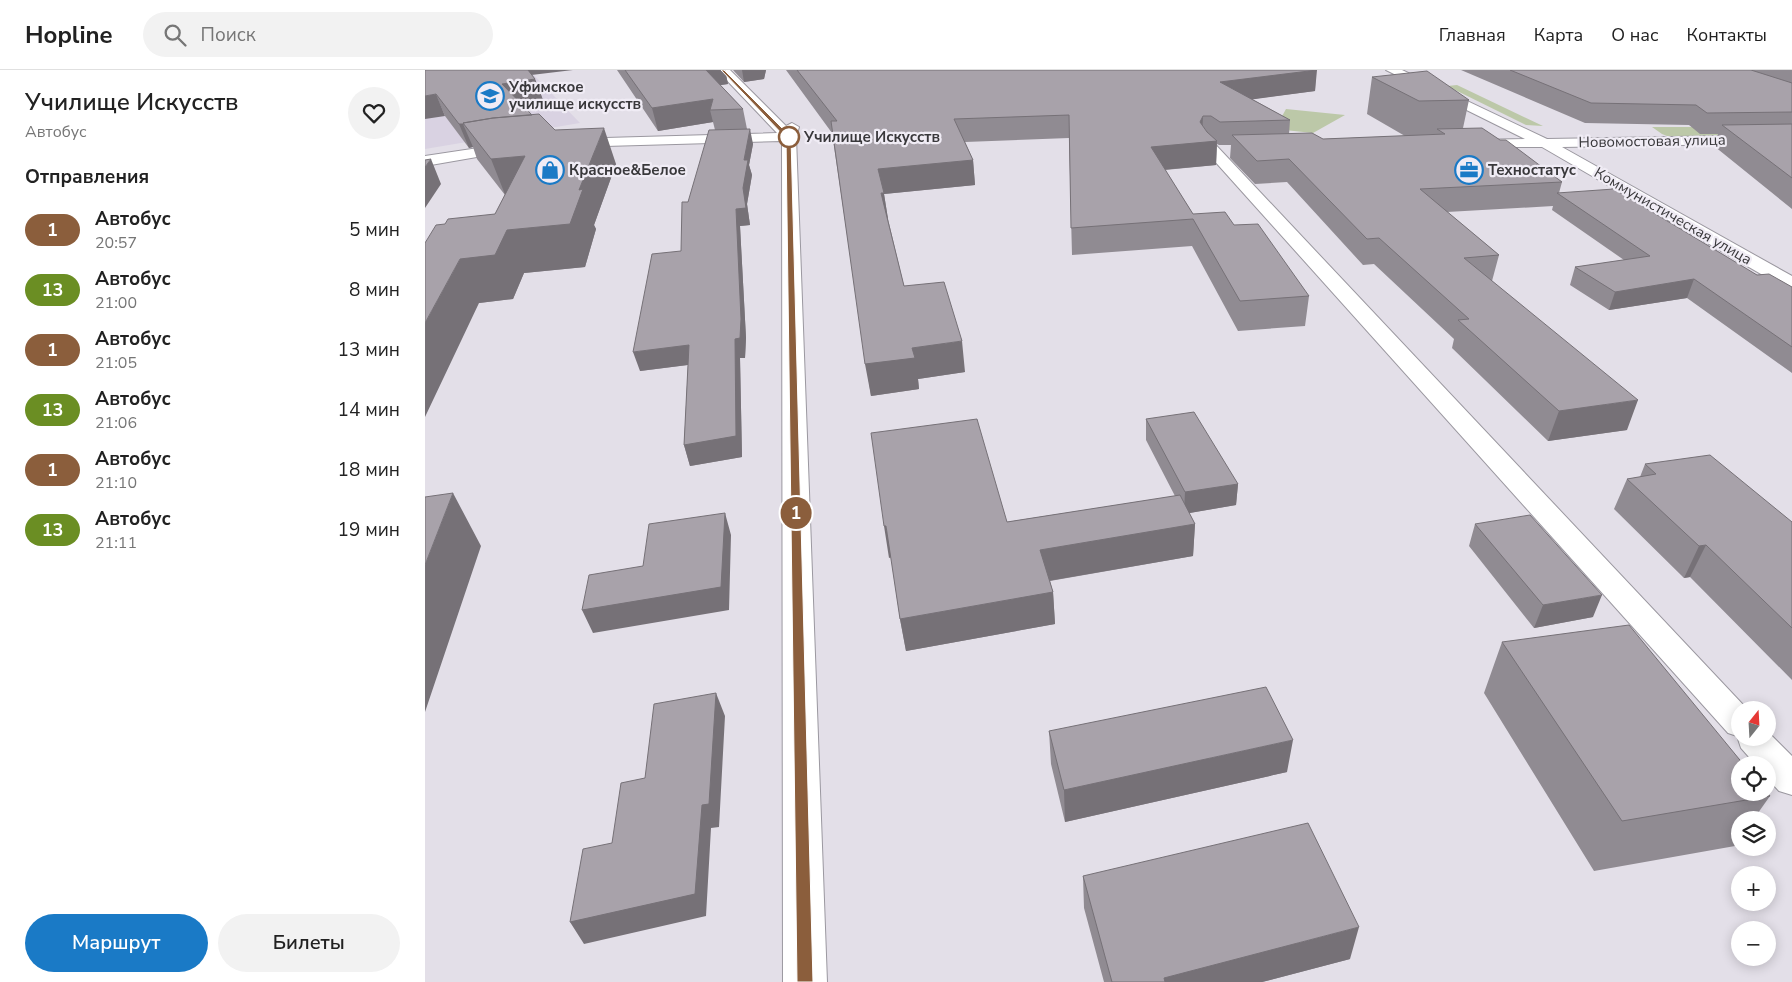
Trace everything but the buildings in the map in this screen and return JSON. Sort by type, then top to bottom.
[{"type":"street","points":[[723,70],[789,137]]},
{"type":"street","points":[[735,70],[793,126],[789,137],[805,982]]},
{"type":"street","name":"Коммунистическая улица","points":[[1393,70],[1543,142],[1792,284]]},
{"type":"street","points":[[552,144],[789,137]]},
{"type":"street","name":"Новомостовая улица","points":[[1455,145],[1792,139]]},
{"type":"street","points":[[425,161],[524,146]]},
{"type":"street","points":[[1217,149],[1731,714]]},
{"type":"street","points":[[1760,746],[1792,780]]},
{"type":"shaded area","name":"Уфимское училище искусств","points":[[425,70],[529,70],[580,123],[425,149]]},
{"type":"green space","points":[[1457,85],[1543,126],[1526,125],[1447,86]]},
{"type":"green space","points":[[1286,109],[1345,115],[1313,133],[1275,129]]},
{"type":"green space","points":[[1652,127],[1782,127],[1792,136],[1667,136]]},
{"type":"bus line","name":"1","points":[[723,70],[789,137],[805,982]]},
{"type":"place","name":"Уфимское училище искусств","points":[[490,96]]},
{"type":"place","name":"Училище Искусств","points":[[789,137]]},
{"type":"place","name":"Красное&Белое","points":[[550,170]]},
{"type":"place","name":"Техностатус","points":[[1469,170]]}]
